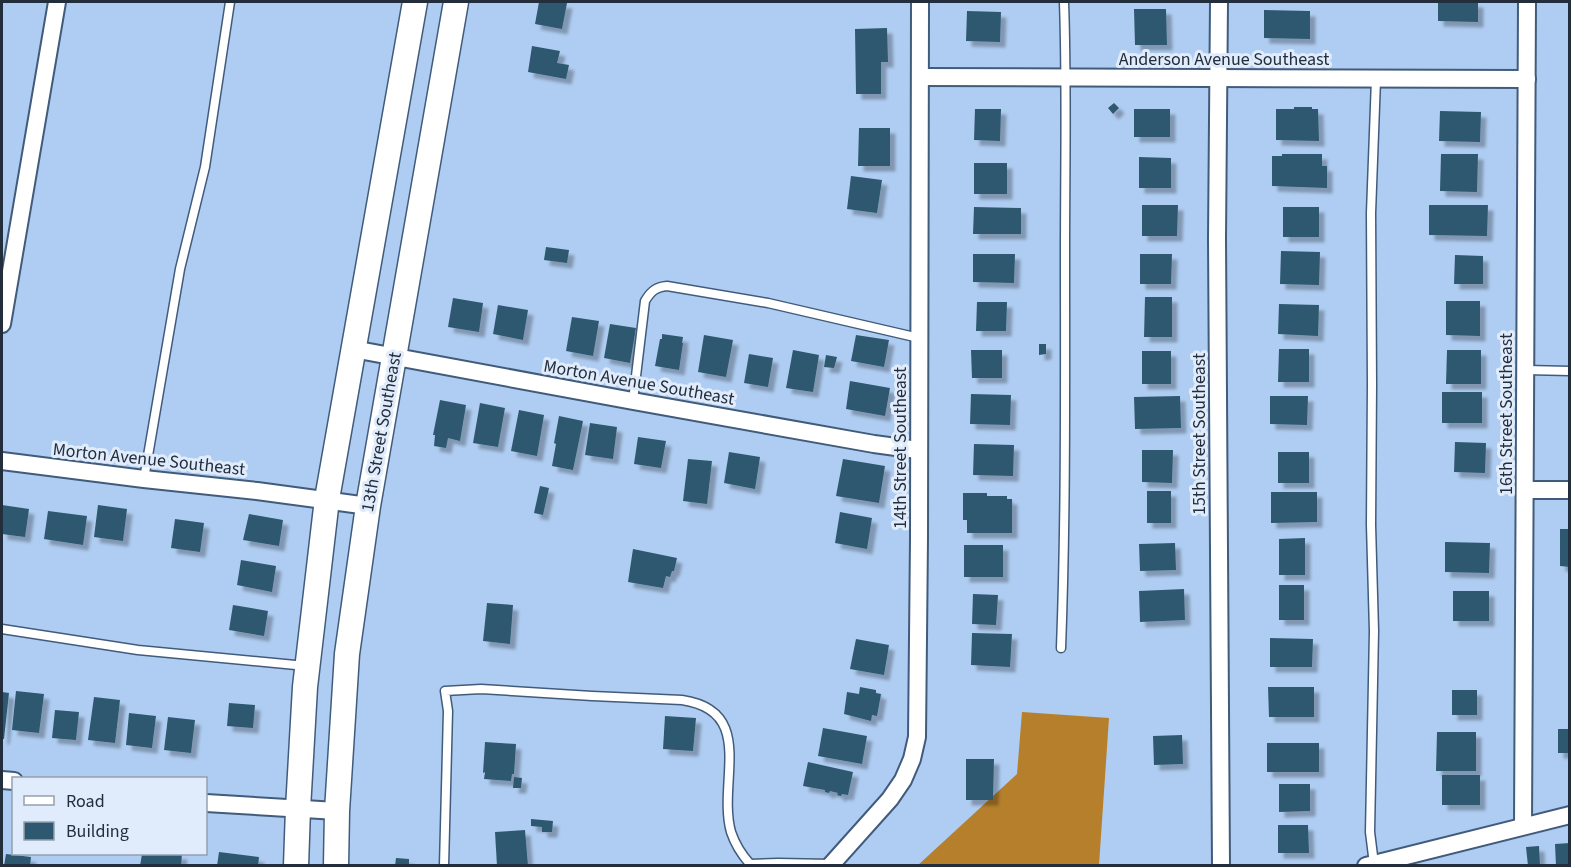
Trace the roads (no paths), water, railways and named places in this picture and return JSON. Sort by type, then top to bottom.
[{"type":"main road","points":[[296,866],[307,666],[327,499],[415,2]]},
{"type":"main road","name":"13th Street Southeast","points":[[336,866],[337,811],[347,654],[368,506],[456,2]]},
{"type":"street","points":[[2,324],[57,2]]},
{"type":"street","name":"14th Street Southeast","points":[[831,865],[890,799],[903,780],[912,759],[917,737],[920,2]]},
{"type":"street","name":"15th Street Southeast","points":[[1219,2],[1217,238],[1221,866]]},
{"type":"street","name":"16th Street Southeast","points":[[1523,826],[1527,2]]},
{"type":"street","name":"Anderson Avenue Southeast","points":[[920,77],[1527,80]]},
{"type":"street","name":"Morton Avenue Southeast","points":[[353,349],[633,401],[918,450]]},
{"type":"street","name":"Morton Avenue Southeast","points":[[2,461],[144,479],[257,490],[368,506]]},
{"type":"street","points":[[1525,490],[1569,490]]},
{"type":"street","points":[[207,803],[337,811]]},
{"type":"street","points":[[1370,865],[1569,815]]},
{"type":"lane","points":[[144,479],[180,269],[205,166],[230,2]]},
{"type":"lane","points":[[1061,648],[1064,566],[1067,78],[1065,2]]},
{"type":"lane","points":[[1370,865],[1374,631],[1371,525],[1371,213],[1376,79]]},
{"type":"lane","points":[[633,401],[645,301],[658,287],[667,286],[768,303],[919,338]]},
{"type":"lane","points":[[1526,370],[1569,371]]},
{"type":"lane","points":[[2,629],[138,650],[307,666]]},
{"type":"lane","points":[[444,866],[448,711],[445,691],[481,689],[682,699],[694,701],[712,709],[727,732],[729,817],[732,833],[747,865],[778,863],[831,865]]}]
